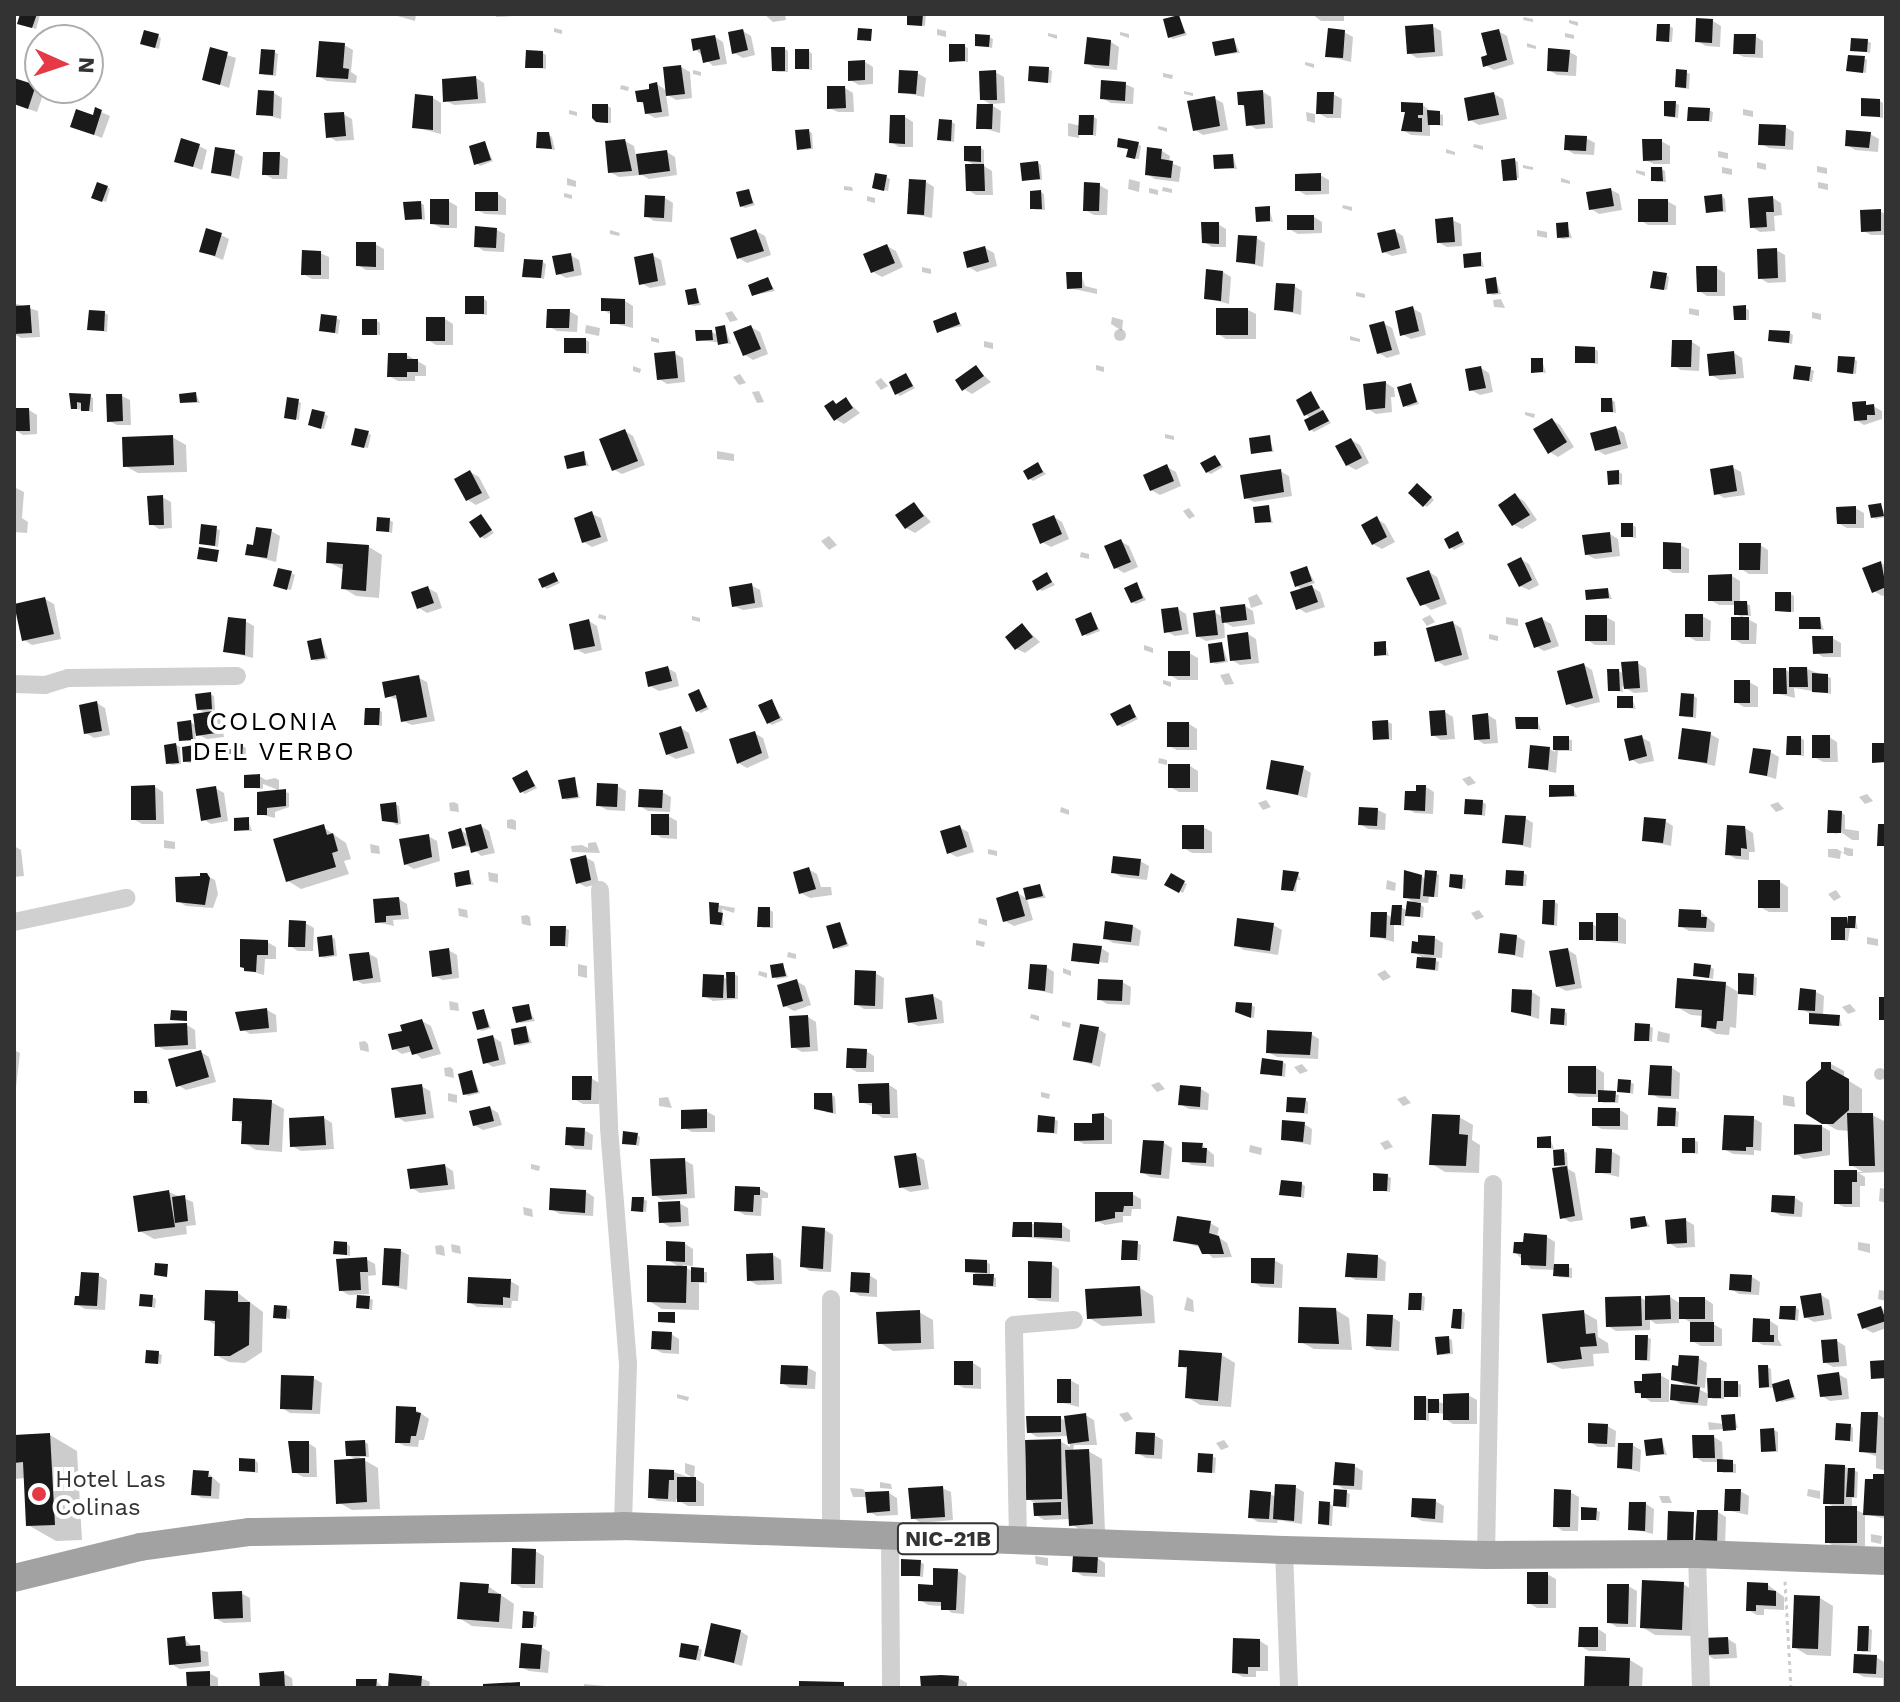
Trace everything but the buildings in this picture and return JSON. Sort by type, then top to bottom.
[{"type":"highway","name":"NIC-21B","points":[[14,1578],[140,1547],[250,1532],[623,1526],[1284,1550],[1486,1555],[1697,1554],[1886,1561]]},
{"type":"street","points":[[14,684],[45,685],[68,678],[237,676]]},
{"type":"street","points":[[600,890],[609,1128],[628,1364],[623,1526]]},
{"type":"street","points":[[14,922],[126,898]]},
{"type":"street","points":[[1486,1555],[1493,1184]]},
{"type":"street","points":[[831,1299],[831,1535]]},
{"type":"street","points":[[1018,1540],[1014,1325],[1074,1320]]},
{"type":"street","points":[[890,1538],[891,1688]]},
{"type":"street","points":[[1284,1550],[1289,1688]]},
{"type":"street","points":[[1697,1554],[1701,1688]]},
{"type":"path","points":[[1785,1557],[1791,1688]]},
{"type":"place","name":"Hotel Las Colinas","points":[[39,1494]]},
{"type":"district","name":"COLONIA DEL VERBO","points":[[274,737]]}]
